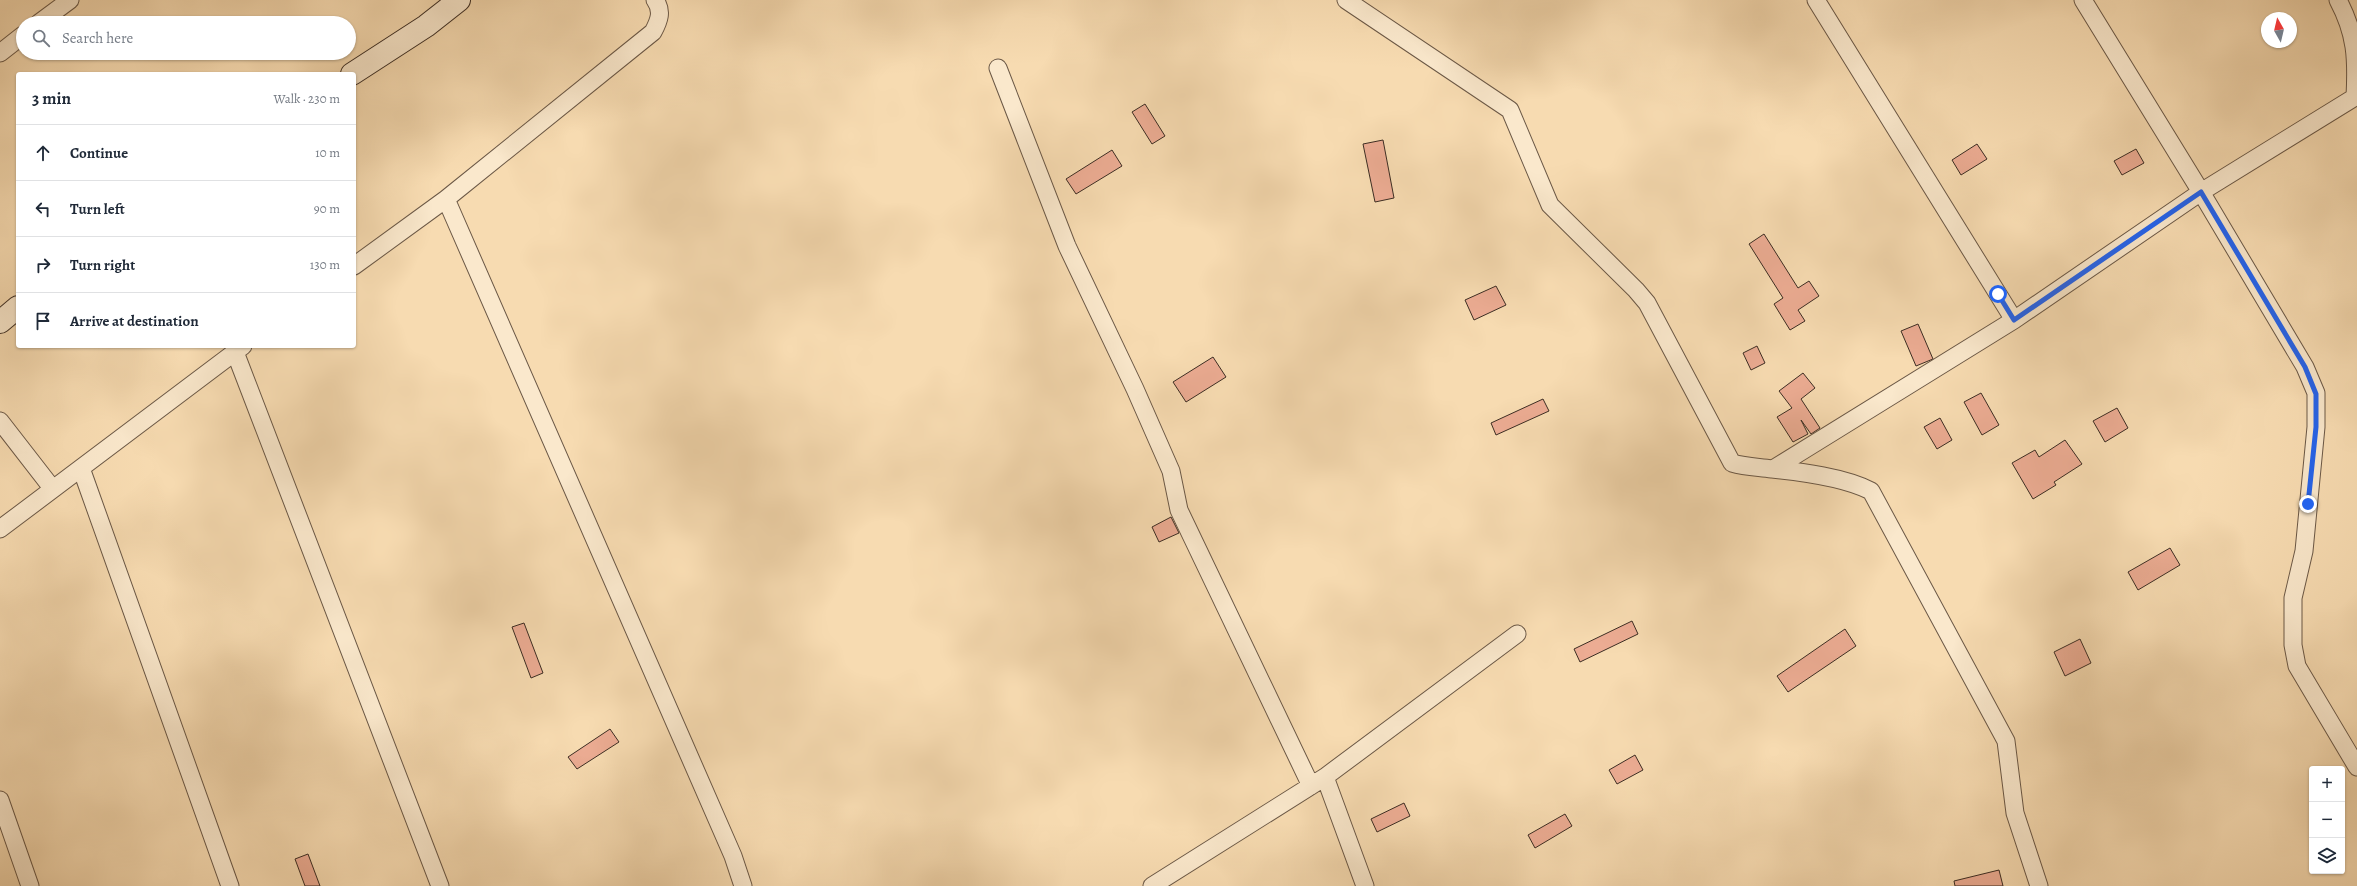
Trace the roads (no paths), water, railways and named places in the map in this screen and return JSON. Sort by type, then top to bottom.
[{"type":"main road","points":[[355,72],[426,26],[459,0]]},
{"type":"main road","points":[[0,322],[16,309]]},
{"type":"street","points":[[48,16],[70,0]]},
{"type":"street","points":[[356,265],[446,199],[653,32],[660,20],[659,5],[655,0]]},
{"type":"street","points":[[1346,0],[1510,110],[1550,205],[1636,290],[1646,303],[1732,462],[1744,467],[1773,469],[1842,480],[1871,491],[2006,741],[2015,813],[2039,886]]},
{"type":"street","points":[[1816,0],[2014,320]]},
{"type":"street","points":[[2083,0],[2201,192],[2305,367],[2316,394],[2316,427],[2304,551],[2292,598],[2293,645],[2297,666],[2357,767]]},
{"type":"street","points":[[1773,469],[2014,320],[2201,192],[2355,97],[2356,52],[2350,22],[2338,0]]},
{"type":"street","points":[[0,53],[16,40]]},
{"type":"street","points":[[998,68],[1067,246],[1135,389],[1171,471],[1179,510],[1318,782],[1366,886]]},
{"type":"street","points":[[446,199],[730,849],[743,886]]},
{"type":"street","points":[[0,529],[52,488],[81,468],[239,349],[440,886]]},
{"type":"street","points":[[0,421],[52,488]]},
{"type":"street","points":[[81,468],[230,886]]},
{"type":"street","points":[[1152,886],[1318,782],[1517,634]]},
{"type":"street","points":[[0,800],[30,886]]}]
